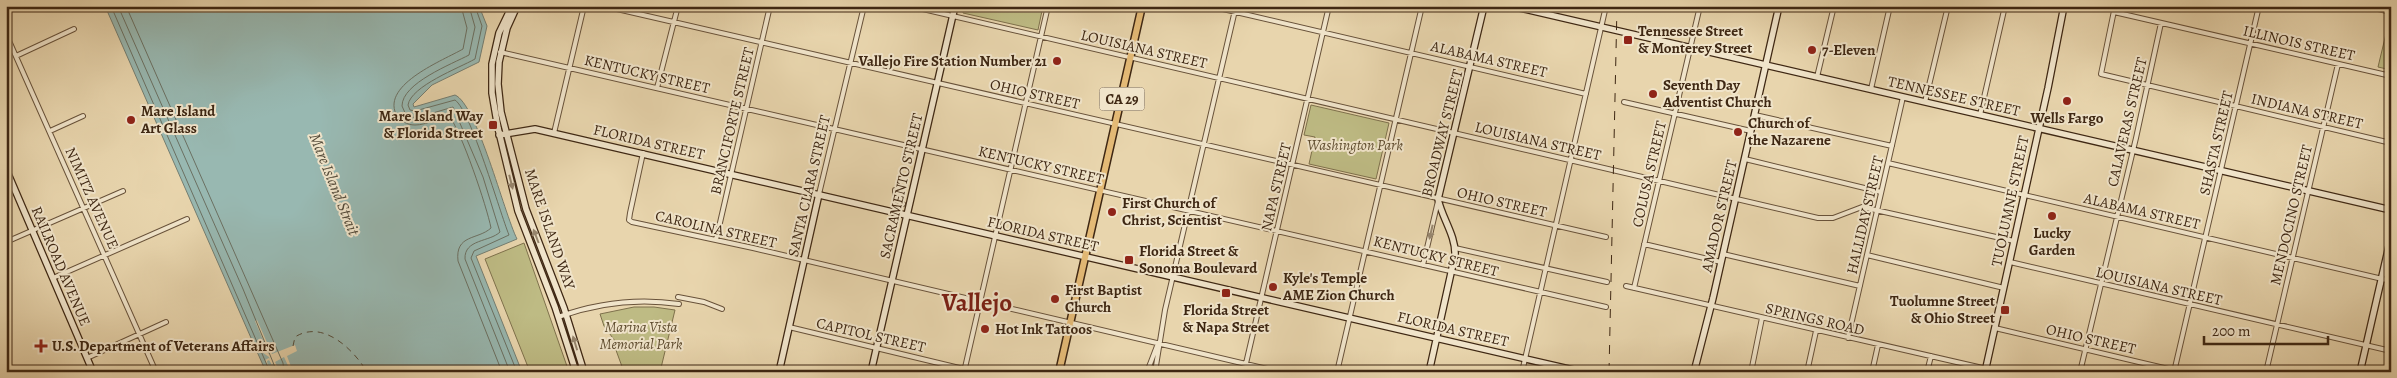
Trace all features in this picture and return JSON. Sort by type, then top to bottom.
[{"type":"main road","name":"MARE ISLAND WAY","points":[[512,6],[499,33],[492,64],[492,93],[499,135],[518,211],[558,317],[576,372]]},
{"type":"main road","name":"MARE ISLAND WAY","points":[[517,6],[507,28],[500,52],[498,89],[526,209],[566,314],[584,372]]},
{"type":"main road","name":"SACRAMENTO STREET","points":[[871,372],[956,6]]},
{"type":"main road","name":"CA 29","points":[[1059,372],[1142,6]]},
{"type":"main road","name":"BROADWAY STREET","points":[[1438,199],[1484,6]]},
{"type":"main road","name":"AMADOR STREET","points":[[1694,372],[1711,306],[1779,6]]},
{"type":"main road","name":"TUOLUMNE STREET","points":[[1986,370],[2064,6]]},
{"type":"main road","name":"TENNESSEE STREET","points":[[1516,7],[2391,210]]},
{"type":"main road","name":"FLORIDA STREET","points":[[499,135],[507,132],[535,129],[554,133],[1582,372]]},
{"type":"main road","name":"RAILROAD AVENUE","points":[[6,169],[93,372]]},
{"type":"main road","name":"SANTA CLARA STREET","points":[[778,372],[819,194]]},
{"type":"main road","points":[[1429,372],[1452,272],[1455,248],[1438,199]]},
{"type":"main road","points":[[2360,372],[2391,237]]},
{"type":"street","points":[[6,9],[13,6]]},
{"type":"street","points":[[554,133],[584,6]]},
{"type":"street","name":"OHIO STREET","points":[[604,6],[1606,237]]},
{"type":"street","points":[[657,88],[678,6]]},
{"type":"street","name":"BRANCIFORTE STREET","points":[[716,240],[770,6]]},
{"type":"street","name":"SANTA CLARA STREET","points":[[819,194],[864,6]]},
{"type":"street","name":"LOUISIANA STREET","points":[[910,6],[1818,218],[1833,218],[1856,207],[2014,241]]},
{"type":"street","points":[[965,370],[1048,6]]},
{"type":"street","name":"ALABAMA STREET","points":[[1210,6],[1586,94]]},
{"type":"street","points":[[1155,372],[1158,344],[1236,6]]},
{"type":"street","name":"NAPA STREET","points":[[1244,372],[1329,6]]},
{"type":"street","points":[[1337,372],[1422,6]]},
{"type":"street","points":[[1522,372],[1606,6]]},
{"type":"street","name":"COLUSA STREET","points":[[1634,288],[1700,6]]},
{"type":"street","points":[[1817,77],[1834,6]]},
{"type":"street","points":[[1871,89],[1890,6]]},
{"type":"street","points":[[1925,102],[1948,6]]},
{"type":"street","points":[[1980,115],[2005,6]]},
{"type":"street","points":[[2114,12],[2115,6]]},
{"type":"street","name":"SHASTA STREET","points":[[2174,371],[2259,6]]},
{"type":"street","points":[[2366,6],[2391,12]]},
{"type":"street","name":"ILLINOIS STREET","points":[[2114,12],[2391,76]]},
{"type":"street","name":"INDIANA STREET","points":[[2114,12],[2101,74],[2391,142]]},
{"type":"street","name":"CALAVERAS STREET","points":[[2080,372],[2148,85],[2161,22]]},
{"type":"street","points":[[16,56],[74,29]]},
{"type":"street","name":"NIMITZ AVENUE","points":[[6,34],[156,372]]},
{"type":"street","name":"KENTUCKY STREET","points":[[500,52],[1606,307]]},
{"type":"street","name":"MENDOCINO STREET","points":[[2266,372],[2338,64]]},
{"type":"street","name":"HALLIDAY STREET","points":[[1848,338],[1903,97]]},
{"type":"street","points":[[1624,102],[1751,131]]},
{"type":"street","points":[[1755,115],[1892,146]]},
{"type":"street","points":[[50,131],[83,116]]},
{"type":"street","name":"CAROLINA STREET","points":[[643,153],[629,220],[1280,372]]},
{"type":"street","points":[[1744,160],[1881,192]]},
{"type":"street","name":"ALABAMA STREET","points":[[1888,163],[2391,280]]},
{"type":"street","points":[[895,190],[895,199],[903,204]]},
{"type":"street","points":[[6,242],[123,191]]},
{"type":"street","name":"BROADWAY STREET","points":[[1423,265],[1438,199]]},
{"type":"street","points":[[52,278],[187,219]]},
{"type":"street","points":[[1644,244],[1721,262]]},
{"type":"street","points":[[1455,248],[1608,282]]},
{"type":"street","points":[[1723,254],[1860,286]]},
{"type":"street","points":[[1867,256],[2004,288]]},
{"type":"street","name":"LOUISIANA STREET","points":[[2010,262],[2391,351]]},
{"type":"street","name":"SPRINGS ROAD","points":[[1626,286],[2000,372]]},
{"type":"street","points":[[678,296],[704,302],[722,309]]},
{"type":"street","points":[[558,317],[611,303],[641,300],[679,304]]},
{"type":"street","points":[[1750,372],[1762,318]]},
{"type":"street","points":[[87,358],[166,322]]},
{"type":"street","name":"CAPITOL STREET","points":[[789,327],[976,372]]},
{"type":"street","name":"OHIO STREET","points":[[1995,328],[2181,372]]},
{"type":"street","points":[[1807,372],[1816,331]]},
{"type":"street","points":[[1147,372],[1158,344]]},
{"type":"street","points":[[1872,372],[1878,345]]},
{"type":"street","points":[[1927,372],[1931,356]]},
{"type":"green space","points":[[964,6],[1043,6],[1038,30],[963,13]]},
{"type":"green space","points":[[2391,17],[2391,70],[2378,67]]},
{"type":"green space","name":"Washington Park","points":[[1311,105],[1389,123],[1376,179],[1309,164],[1315,137],[1304,135]]},
{"type":"green space","points":[[524,243],[569,372],[530,372],[485,259]]},
{"type":"green space","name":"Marina Vista Memorial Park","points":[[634,307],[675,310],[660,372],[624,372],[613,342],[615,341],[604,326],[600,314]]},
{"type":"water","name":"Mare Island Strait","points":[[105,6],[479,6],[487,26],[479,62],[432,85],[413,104],[414,107],[455,95],[463,103],[481,138],[517,239],[476,256],[522,372],[266,372]]},
{"type":"pier","points":[[257,320],[272,354],[295,345],[297,351],[287,356],[293,372],[291,372],[284,357],[275,362],[280,372],[277,372],[273,363],[272,365],[269,360],[267,361],[268,367],[265,360],[269,358],[270,360],[269,357],[256,348],[254,344],[269,354],[255,321]]},
{"type":"ferry route","points":[[293,346],[295,337],[306,332],[327,334],[337,339],[346,347],[367,372]]},
{"type":"railway","points":[[1609,372],[1617,6]]},
{"type":"place","name":"Tennessee Street & Monterey Street","points":[[1628,40]]},
{"type":"place","name":"7-Eleven","points":[[1812,50]]},
{"type":"place","name":"Vallejo Fire Station Number 21","points":[[1057,61]]},
{"type":"place","name":"Seventh Day Adventist Church","points":[[1653,94]]},
{"type":"place","name":"Wells Fargo","points":[[2067,101]]},
{"type":"place","name":"Mare Island Art Glass","points":[[131,120]]},
{"type":"place","name":"Mare Island Way & Florida Street","points":[[493,125]]},
{"type":"place","name":"Church of the Nazarene","points":[[1738,132]]},
{"type":"place","name":"First Church of Christ, Scientist","points":[[1112,212]]},
{"type":"place","name":"Lucky Garden","points":[[2052,216]]},
{"type":"place","name":"Florida Street & Sonoma Boulevard","points":[[1129,260]]},
{"type":"place","name":"Kyle's Temple AME Zion Church","points":[[1273,287]]},
{"type":"place","name":"Florida Street & Napa Street","points":[[1226,293]]},
{"type":"place","name":"First Baptist Church","points":[[1055,299]]},
{"type":"place","name":"Tuolumne Street & Ohio Street","points":[[2005,310]]},
{"type":"place","name":"Hot Ink Tattoos","points":[[985,329]]},
{"type":"place","name":"U.S. Department of Veterans Affairs","points":[[41,346]]},
{"type":"district","name":"Vallejo","points":[[977,302]]}]
